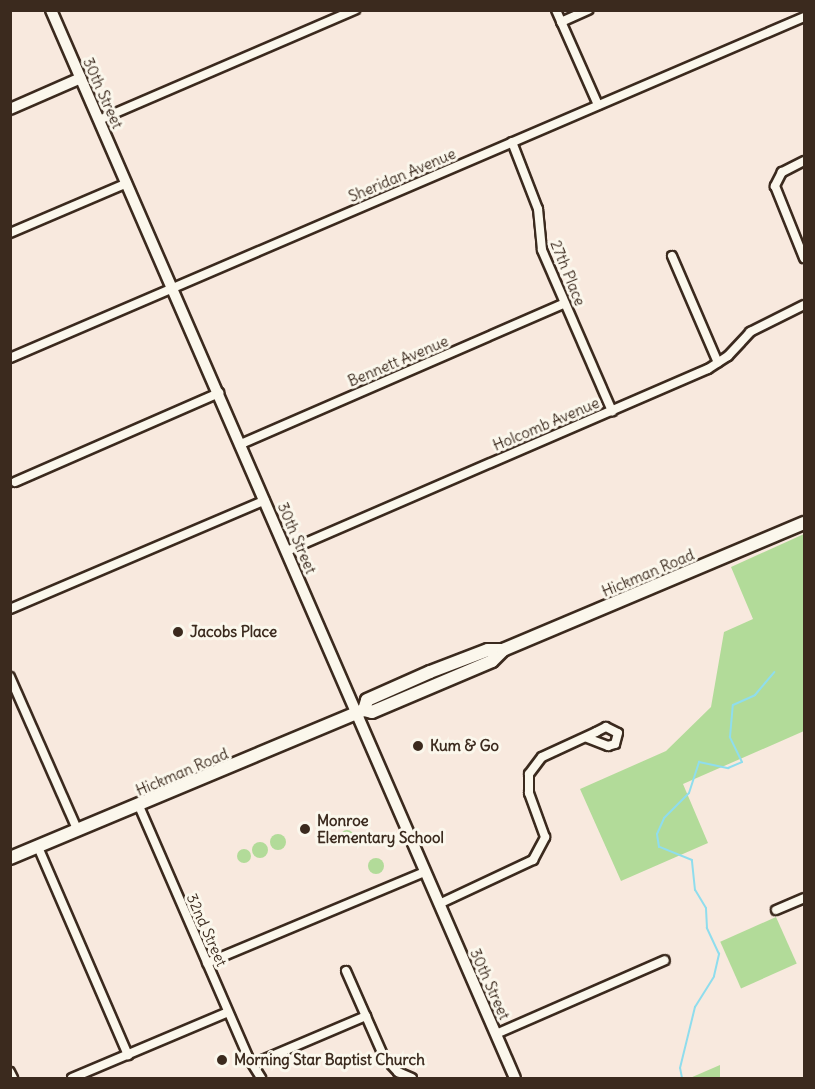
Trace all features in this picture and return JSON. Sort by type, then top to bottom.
[{"type":"main road","name":"Hickman Road","points":[[10,858],[360,712],[367,700],[430,672],[488,650],[503,650],[804,523]]},
{"type":"street","name":"30th Street","points":[[51,10],[287,551],[360,712],[425,872],[515,1078]]},
{"type":"street","points":[[99,120],[355,10]]},
{"type":"street","points":[[556,10],[598,105]]},
{"type":"street","points":[[561,22],[588,10]]},
{"type":"street","name":"Sheridan Avenue","points":[[10,358],[804,17]]},
{"type":"street","points":[[10,108],[81,78]]},
{"type":"street","name":"27th Place","points":[[512,142],[538,209],[542,250],[612,411]]},
{"type":"street","points":[[804,161],[782,172],[777,178],[776,193],[804,258]]},
{"type":"street","points":[[10,233],[127,183]]},
{"type":"street","points":[[672,256],[718,363]]},
{"type":"street","name":"Bennett Avenue","points":[[241,444],[565,303]]},
{"type":"street","name":"Holcomb Avenue","points":[[287,551],[718,363],[750,332],[804,305]]},
{"type":"street","points":[[15,482],[219,393]]},
{"type":"street","points":[[10,609],[265,500]]},
{"type":"street","points":[[10,677],[78,831]]},
{"type":"street","points":[[439,904],[533,861],[544,837],[529,793],[529,774],[542,758],[587,738]]},
{"type":"street","name":"32nd Street","points":[[139,806],[228,1012],[261,1078]]},
{"type":"street","points":[[38,847],[128,1054]]},
{"type":"street","points":[[207,963],[425,872]]},
{"type":"street","points":[[776,910],[804,898]]},
{"type":"street","points":[[496,1034],[665,960]]},
{"type":"street","points":[[346,971],[384,1058],[398,1072],[412,1078]]},
{"type":"street","points":[[72,1078],[228,1012]]},
{"type":"street","points":[[253,1065],[366,1016]]},
{"type":"street","points":[[10,1072],[14,1078]]},
{"type":"green space","points":[[804,534],[804,731],[683,784],[708,843],[621,881],[580,789],[666,751],[711,707],[724,632],[753,619],[731,567]]},
{"type":"green space","points":[[347,830],[352,832],[354,837],[352,842],[347,844],[342,842],[340,837],[342,832]]},
{"type":"green space","points":[[278,834],[284,836],[286,842],[284,848],[278,850],[272,848],[270,842],[272,836]]},
{"type":"green space","points":[[260,842],[266,844],[268,850],[266,856],[260,858],[254,856],[252,850],[254,844]]},
{"type":"green space","points":[[241,849],[247,849],[251,856],[247,863],[241,863],[237,859],[237,853]]},
{"type":"green space","points":[[376,858],[382,860],[384,866],[382,872],[376,874],[370,872],[368,866],[370,860]]},
{"type":"green space","points":[[776,917],[797,964],[741,988],[720,942]]},
{"type":"green space","points":[[720,1065],[720,1078],[690,1078]]},
{"type":"waterway","points":[[682,1078],[680,1068],[695,1007],[714,976],[719,954],[707,928],[706,908],[695,890],[692,860],[659,847],[657,834],[664,818],[689,793],[699,762],[728,768],[742,762],[730,737],[733,705],[755,695],[774,672]]},
{"type":"place","name":"Jacobs Place","points":[[178,632]]},
{"type":"place","name":"Kum & Go","points":[[418,746]]},
{"type":"place","name":"Monroe Elementary School","points":[[305,829]]},
{"type":"place","name":"Morning Star Baptist Church","points":[[222,1060]]}]
